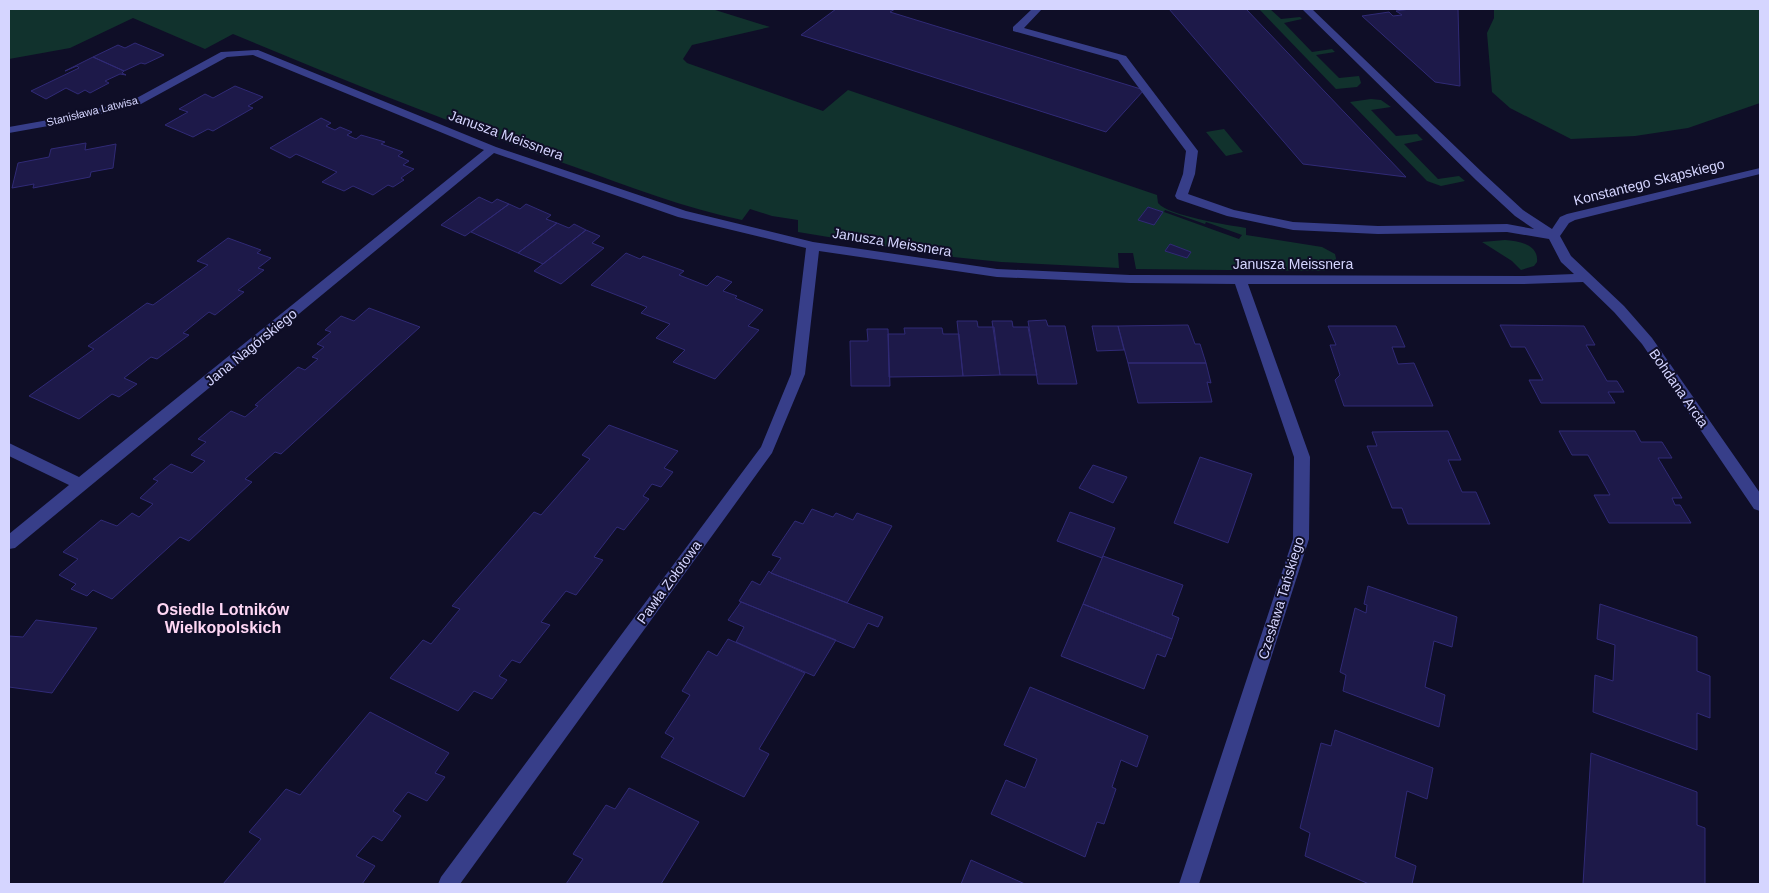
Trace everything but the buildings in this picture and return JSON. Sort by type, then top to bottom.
[{"type":"street","points":[[1037,9],[1018,29],[1122,58],[1192,151],[1189,174],[1181,196],[1231,213],[1293,226],[1378,230],[1507,228],[1554,236]]},
{"type":"street","points":[[1308,9],[1519,213],[1554,236]]},
{"type":"street","name":"Janusza Meissnera","points":[[224,54],[254,52],[492,149],[682,214],[813,246],[883,258],[997,274],[1130,279],[1523,280],[1588,278]]},
{"type":"street","name":"Stanisława Latwisa","points":[[9,130],[65,120],[137,102],[224,54]]},
{"type":"street","name":"Jana Nagórskiego","points":[[9,544],[492,149]]},
{"type":"street","name":"Konstantego Skąpskiego","points":[[1554,236],[1564,220],[1571,217],[1760,170]]},
{"type":"street","name":"Bohdana Arcta","points":[[1554,236],[1566,259],[1632,322],[1647,341],[1760,505]]},
{"type":"street","name":"Pawła Zołotowa","points":[[448,884],[767,449],[798,374],[813,246]]},
{"type":"street","name":"Czesława Tańskiego","points":[[1189,884],[1302,539],[1302,457],[1240,280]]},
{"type":"street","points":[[9,449],[82,485]]},
{"type":"green space","points":[[9,9],[712,9],[770,27],[692,45],[683,59],[687,63],[823,111],[848,90],[1157,195],[1158,203],[1164,208],[1186,216],[1246,228],[1246,235],[1322,247],[1335,254],[1337,263],[1332,268],[1323,271],[1136,269],[1133,253],[1118,253],[1119,268],[1001,262],[944,256],[798,232],[798,220],[772,216],[750,209],[742,220],[677,203],[635,189],[444,119],[233,34],[205,49],[133,18],[70,48],[9,59]],"holes":[[[1165,210],[1205,224],[1206,222],[1242,235],[1239,239],[1164,212]]]},
{"type":"green space","points":[[1259,9],[1270,9],[1281,19],[1300,17],[1302,19],[1284,23],[1312,52],[1332,49],[1335,52],[1316,55],[1339,78],[1359,76],[1361,83],[1357,87],[1336,89]]},
{"type":"green space","points":[[1494,9],[1760,9],[1760,103],[1688,128],[1635,136],[1571,139],[1510,108],[1492,92],[1487,33],[1494,18]]},
{"type":"green space","points":[[1371,99],[1381,100],[1391,107],[1371,110],[1396,136],[1417,134],[1423,140],[1404,144],[1438,179],[1459,176],[1465,181],[1441,186],[1427,181],[1350,102]]},
{"type":"green space","points":[[1224,129],[1243,152],[1226,156],[1206,132]]},
{"type":"green space","points":[[1516,241],[1531,247],[1537,256],[1537,262],[1534,266],[1521,270],[1512,261],[1482,242]]},
{"type":"district","name":"Osiedle Lotników Wielkopolskich","points":[[223,618]]}]
